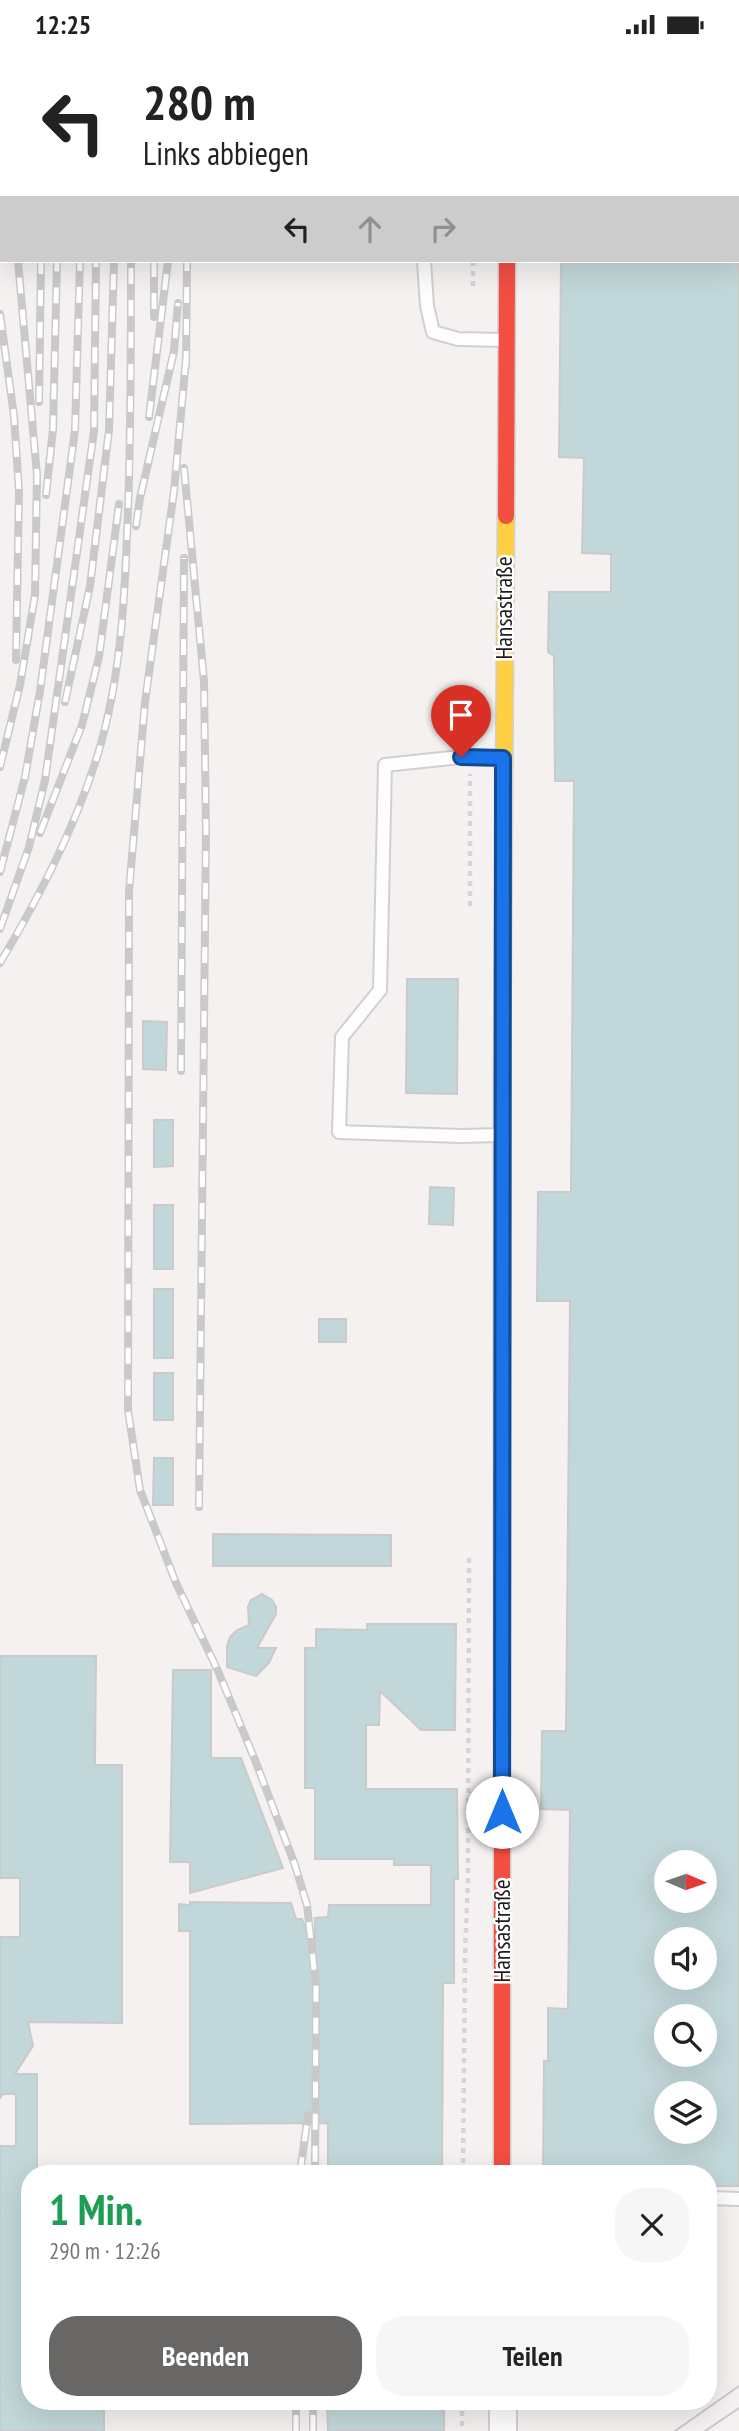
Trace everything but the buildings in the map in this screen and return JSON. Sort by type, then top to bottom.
[{"type":"street","name":"Hansastraße","points":[[502,2165],[502,1135],[507,263]]},
{"type":"street","points":[[503,2410],[503,2431]]},
{"type":"lane","points":[[424,263],[427,306],[433,333],[458,339],[506,340]]},
{"type":"lane","points":[[502,1135],[340,1132],[341,1037],[380,990],[385,765],[470,756],[503,758]]},
{"type":"lane","points":[[717,2198],[739,2199]]},
{"type":"path","points":[[463,2165],[465,1955]]},
{"type":"path","points":[[462,2410],[462,2431]]},
{"type":"tram line","points":[[717,2401],[739,2386]]},
{"type":"tram line","points":[[705,2431],[739,2408]]},
{"type":"tram line","points":[[675,2431],[705,2410]]},
{"type":"railway","points":[[7,738],[20,685],[35,595],[37,475],[18,263]]},
{"type":"railway","points":[[39,402],[41,263]]},
{"type":"railway","points":[[46,495],[53,429],[57,263]]},
{"type":"railway","points":[[0,872],[25,777],[40,691],[75,430],[80,263]]},
{"type":"railway","points":[[0,929],[29,847],[45,780],[94,431],[96,263]]},
{"type":"railway","points":[[65,702],[90,586],[109,430],[114,263]]},
{"type":"railway","points":[[0,963],[42,888],[78,811],[97,757],[112,696],[121,634],[127,541],[131,263]]},
{"type":"railway","points":[[154,263],[154,317]]},
{"type":"railway","points":[[149,417],[168,263]]},
{"type":"railway","points":[[186,367],[187,263]]},
{"type":"railway","points":[[136,526],[174,351],[178,303]]},
{"type":"railway","points":[[0,314],[14,416],[19,491],[16,660]]},
{"type":"railway","points":[[186,359],[174,491],[145,702],[129,892],[128,1410],[140,1490],[176,1583],[218,1671],[255,1760],[295,1865],[307,1905],[316,1987],[315,2165]]},
{"type":"railway","points":[[184,468],[204,681],[206,832],[199,1507]]},
{"type":"railway","points":[[40,833],[82,725],[99,657],[119,504]]},
{"type":"railway","points":[[181,1071],[184,558]]},
{"type":"railway","points":[[0,767],[9,730]]},
{"type":"railway","points":[[301,2165],[308,2115]]},
{"type":"railway","points":[[296,2410],[296,2431]]},
{"type":"railway","points":[[313,2410],[313,2431]]},
{"type":"traffic: fast","points":[[502,1380],[502,1735]]},
{"type":"traffic: slow","points":[[502,1070],[506,516]]},
{"type":"traffic: jam","points":[[506,516],[507,263]]},
{"type":"traffic: jam","points":[[502,1070],[502,1380]]},
{"type":"traffic: jam","points":[[502,1735],[502,2165]]},
{"type":"route","points":[[461,757],[503,758],[502,1812]]}]
